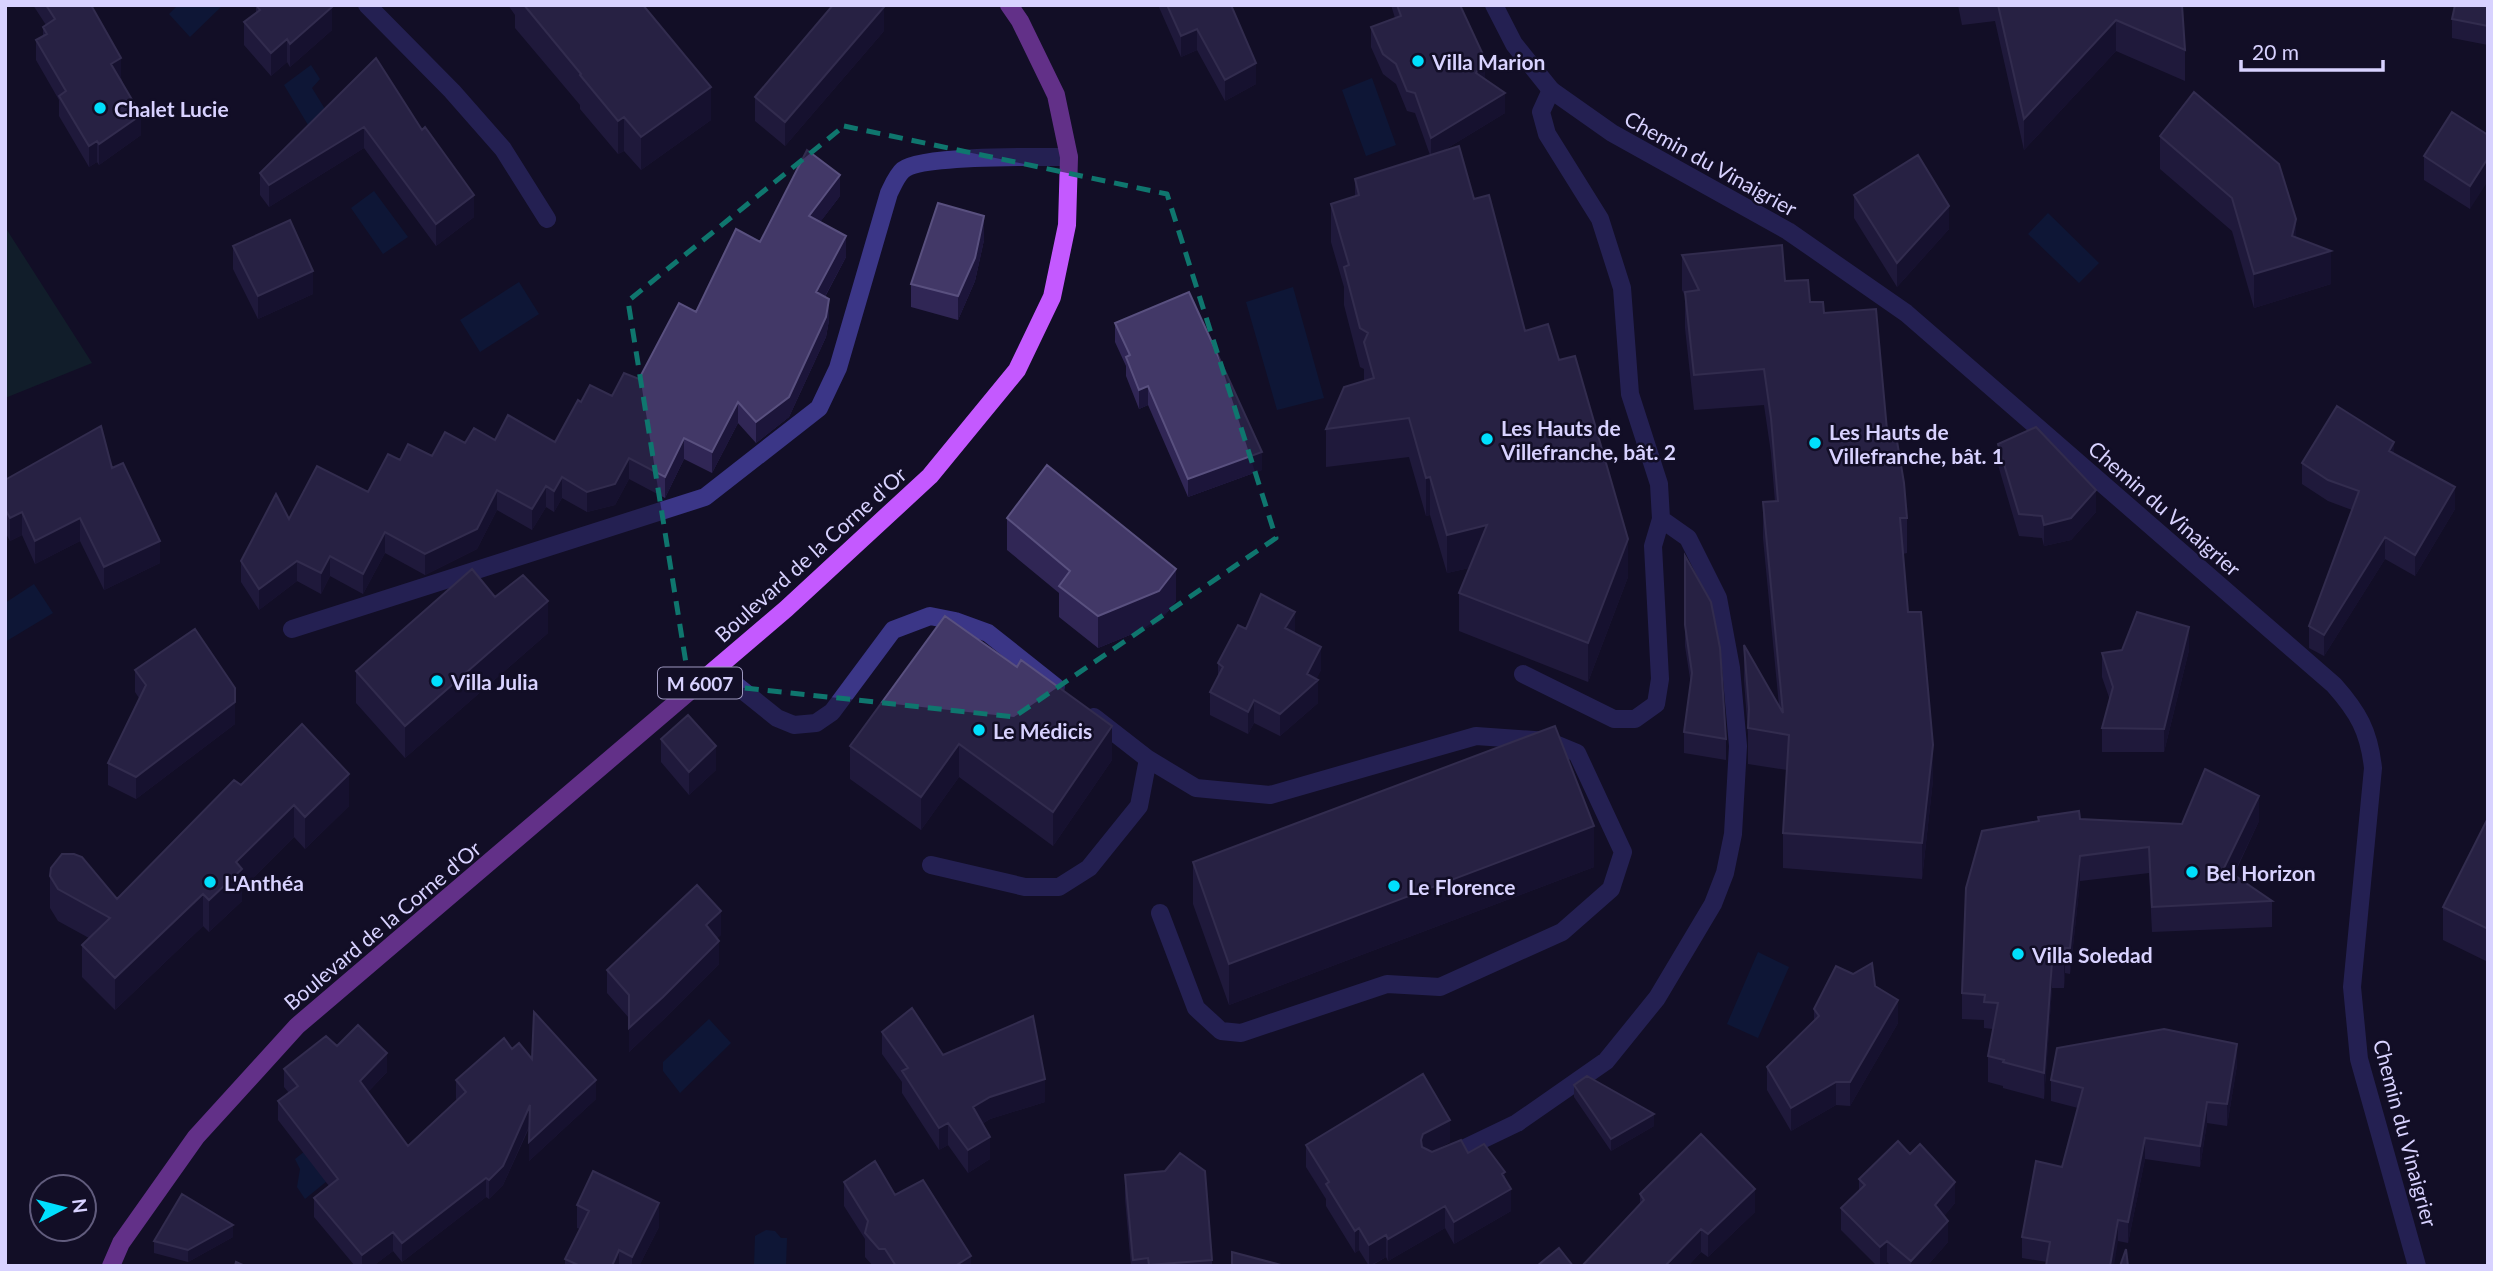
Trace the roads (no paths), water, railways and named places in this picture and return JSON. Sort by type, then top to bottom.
[{"type":"main road","name":"Boulevard de la Corne d'Or","points":[[111,1266],[121,1243],[196,1138],[297,1026],[786,609],[930,476],[1017,370],[1052,297],[1067,225],[1069,157],[1056,95],[1020,21],[1009,5]]},
{"type":"street","points":[[367,5],[452,90],[503,149],[547,219]]},
{"type":"street","name":"Chemin du Vinaigrier","points":[[1493,5],[1514,44],[1551,90],[1612,134],[1788,231],[1906,313],[2334,685],[2355,708],[2370,741],[2373,768],[2352,986],[2359,1059],[2417,1266]]},
{"type":"street","points":[[1522,674],[1614,719],[1635,719],[1656,704],[1660,679],[1654,546],[1661,519],[1659,484],[1630,394],[1622,288],[1600,219],[1547,134],[1541,112],[1551,90]]},
{"type":"street","points":[[292,628],[705,497],[819,408],[838,368],[888,193],[902,170],[922,162],[1069,157]]},
{"type":"street","points":[[1432,1163],[1517,1123],[1606,1061],[1657,998],[1713,904],[1725,873],[1733,834],[1738,746],[1731,668],[1718,598],[1688,538],[1661,519]]},
{"type":"street","points":[[716,669],[777,718],[794,725],[816,723],[832,712],[893,630],[930,616],[955,621],[988,633],[1147,759],[1196,788],[1270,795],[1476,736],[1548,741],[1577,753],[1623,852],[1611,889],[1562,932],[1440,987],[1387,984],[1241,1033],[1221,1031],[1196,1008],[1160,913]]},
{"type":"street","points":[[931,865],[1025,887],[1059,887],[1089,868],[1139,806],[1147,759]]},
{"type":"water","points":[[178,5],[223,5],[190,37],[169,14]]},
{"type":"water","points":[[311,65],[320,79],[312,88],[333,122],[311,130],[284,85]]},
{"type":"water","points":[[1372,78],[1396,145],[1366,156],[1342,90]]},
{"type":"water","points":[[374,191],[408,237],[383,254],[351,208]]},
{"type":"water","points":[[2048,213],[2099,263],[2079,283],[2028,234]]},
{"type":"water","points":[[519,282],[539,314],[480,352],[460,320]]},
{"type":"water","points":[[1293,287],[1324,398],[1277,410],[1246,302]]},
{"type":"water","points":[[34,584],[53,613],[5,642],[5,603]]},
{"type":"water","points":[[1758,952],[1789,967],[1758,1038],[1727,1024]]},
{"type":"water","points":[[709,1019],[731,1043],[680,1093],[663,1071],[663,1062]]},
{"type":"water","points":[[338,1125],[360,1154],[305,1199],[297,1187],[300,1169],[295,1159]]},
{"type":"water","points":[[766,1230],[775,1231],[781,1238],[787,1238],[786,1266],[754,1266],[755,1236]]},
{"type":"place","name":"Villa Marion","points":[[1418,61]]},
{"type":"place","name":"Chalet Lucie","points":[[100,108]]},
{"type":"place","name":"Les Hauts de Villefranche, bât. 2","points":[[1487,439]]},
{"type":"place","name":"Les Hauts de Villefranche, bât. 1","points":[[1815,443]]},
{"type":"place","name":"Villa Julia","points":[[437,681]]},
{"type":"place","name":"Le Médicis","points":[[979,730]]},
{"type":"place","name":"Bel Horizon","points":[[2192,872]]},
{"type":"place","name":"L'Anthéa","points":[[210,882]]},
{"type":"place","name":"Le Florence","points":[[1394,886]]},
{"type":"place","name":"Villa Soledad","points":[[2018,954]]}]
